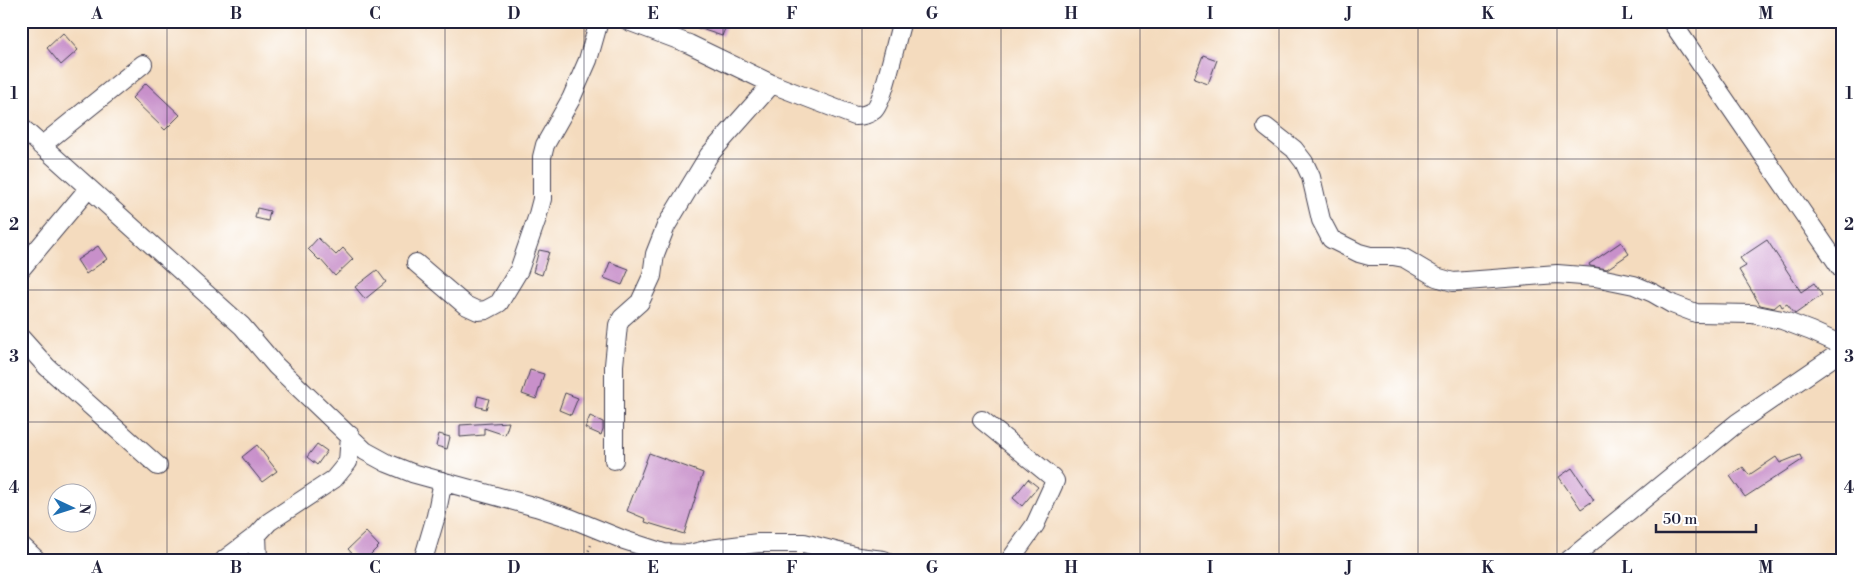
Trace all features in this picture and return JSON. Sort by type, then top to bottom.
[{"type":"street","points":[[416,263],[471,308],[478,311],[486,310],[499,302],[519,270],[542,200],[542,157],[545,145],[571,99],[588,60],[599,21]]},
{"type":"street","points":[[628,21],[689,44],[772,84],[855,116],[866,115],[875,109],[884,89],[902,21]]},
{"type":"street","points":[[1671,21],[1842,270]]},
{"type":"street","points":[[41,146],[143,64]]},
{"type":"street","points":[[614,460],[614,365],[618,325],[622,318],[640,302],[652,276],[655,254],[666,226],[709,155],[772,84]]},
{"type":"street","points":[[21,127],[242,326],[276,366],[365,451],[387,463],[412,473],[570,518],[624,540],[664,553],[689,554],[710,549],[758,544],[804,543],[858,557],[884,560]]},
{"type":"street","points":[[1266,127],[1294,149],[1304,162],[1310,177],[1321,220],[1331,239],[1359,253],[1370,256],[1404,258],[1436,277],[1453,282],[1557,274],[1596,277],[1634,285],[1653,292],[1672,304],[1696,313],[1752,314],[1782,320],[1811,330],[1842,345]]},
{"type":"street","points":[[21,269],[88,189]]},
{"type":"street","points":[[21,338],[46,367],[158,466]]},
{"type":"street","points":[[1569,560],[1737,423],[1842,351]]},
{"type":"street","points":[[982,420],[1055,481],[1035,525],[1010,560]]},
{"type":"street","points":[[224,560],[257,535],[269,522],[334,479],[348,462],[350,435]]},
{"type":"street","points":[[423,560],[436,516],[443,481]]},
{"type":"street","points":[[257,535],[258,560]]},
{"type":"street","points":[[21,545],[36,559]]},
{"type":"building","points":[[684,21],[728,21],[722,36],[683,23]]},
{"type":"building","points":[[63,33],[78,50],[61,65],[47,48]]},
{"type":"building","points":[[1203,55],[1217,60],[1208,84],[1194,79]]},
{"type":"building","points":[[146,83],[180,115],[165,130],[132,98]]},
{"type":"building","points":[[257,208],[270,211],[268,221],[255,218]]},
{"type":"building","points":[[318,238],[336,255],[343,248],[353,259],[335,276],[308,249]]},
{"type":"building","points":[[1767,240],[1801,292],[1814,283],[1822,295],[1795,314],[1787,304],[1782,307],[1780,303],[1774,308],[1760,305],[1739,270],[1746,266],[1740,258]]},
{"type":"building","points":[[1621,242],[1629,254],[1607,269],[1590,266],[1589,264]]},
{"type":"building","points":[[98,246],[107,259],[86,274],[77,260]]},
{"type":"building","points":[[539,250],[549,252],[542,275],[533,272]]},
{"type":"building","points":[[610,262],[629,269],[622,285],[604,278]]},
{"type":"building","points":[[377,270],[386,282],[365,299],[355,287]]},
{"type":"building","points":[[530,370],[544,374],[536,399],[522,394]]},
{"type":"building","points":[[565,393],[578,398],[571,415],[559,410]]},
{"type":"building","points":[[478,396],[489,399],[486,409],[476,406]]},
{"type":"building","points":[[590,416],[603,422],[601,435],[585,428]]},
{"type":"building","points":[[509,422],[505,435],[484,428],[484,435],[460,437],[460,425]]},
{"type":"building","points":[[439,434],[450,437],[447,449],[436,446]]},
{"type":"building","points":[[317,444],[327,451],[317,465],[307,457]]},
{"type":"building","points":[[257,445],[277,471],[262,482],[242,457]]},
{"type":"building","points":[[649,453],[703,473],[684,534],[645,522],[646,519],[627,511]]},
{"type":"building","points":[[1800,455],[1802,460],[1745,497],[1730,476],[1743,467],[1749,475],[1776,457],[1780,463]]},
{"type":"building","points":[[1572,468],[1594,500],[1581,509],[1559,477]]},
{"type":"building","points":[[1028,479],[1038,487],[1022,506],[1013,498]]},
{"type":"building","points":[[366,532],[379,546],[365,560],[358,560],[348,549]]}]
